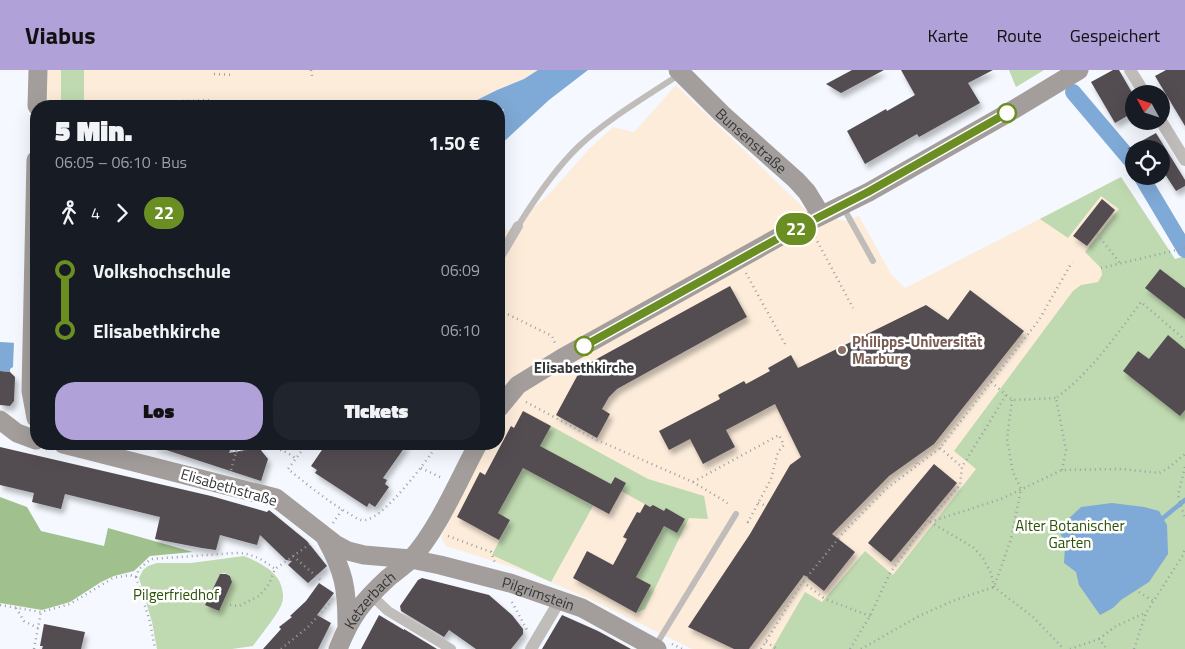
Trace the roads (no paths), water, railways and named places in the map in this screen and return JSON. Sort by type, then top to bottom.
[{"type":"main road","points":[[37,100],[38,70]]},
{"type":"main road","points":[[505,400],[529,377],[562,358],[821,215],[842,206],[1079,70]]},
{"type":"main road","name":"Bunsenstraße","points":[[679,73],[796,180],[807,192],[821,215]]},
{"type":"main road","points":[[0,421],[14,418],[28,406],[30,401]]},
{"type":"main road","points":[[0,421],[17,433],[30,438]]},
{"type":"main road","name":"Elisabethstraße","points":[[87,450],[276,498],[321,535],[335,544],[358,554],[411,559]]},
{"type":"main road","name":"Ketzerbach","points":[[338,649],[347,626],[359,606],[370,594],[411,559],[432,530],[475,450]]},
{"type":"main road","points":[[321,535],[337,559],[344,578],[347,600],[347,626]]},
{"type":"main road","name":"Pilgrimstein","points":[[411,559],[469,572],[560,600],[582,608],[656,648]]},
{"type":"street","points":[[1130,70],[1139,85]]},
{"type":"street","points":[[1167,130],[1185,160]]},
{"type":"street","points":[[505,248],[518,226]]},
{"type":"street","points":[[370,594],[388,611],[451,649]]},
{"type":"street","points":[[531,649],[560,600]]},
{"type":"lane","points":[[518,226],[537,195],[579,147],[601,128],[679,73]]},
{"type":"lane","points":[[842,206],[873,261]]},
{"type":"lane","points":[[656,648],[736,514]]},
{"type":"water","points":[[538,70],[588,70],[549,100],[505,140],[505,100],[477,100],[524,79]]},
{"type":"water","points":[[0,342],[17,343],[18,370],[10,372],[0,371]]},
{"type":"water","points":[[1112,503],[1159,511],[1167,525],[1168,554],[1149,582],[1100,615],[1079,585],[1076,572],[1064,563],[1065,547],[1059,528],[1081,507]]},
{"type":"waterway","points":[[1073,92],[1125,153]]},
{"type":"waterway","points":[[1146,185],[1185,250]]},
{"type":"waterway","points":[[1163,518],[1185,500]]},
{"type":"place","name":"Elisabethkirche","points":[[584,346]]},
{"type":"place","name":"Philipps-Universität Marburg","points":[[842,350]]},
{"type":"park label","name":"Alter Botanischer Garten","points":[[1070,534]]},
{"type":"park label","name":"Pilgerfriedhof","points":[[176,594]]}]
